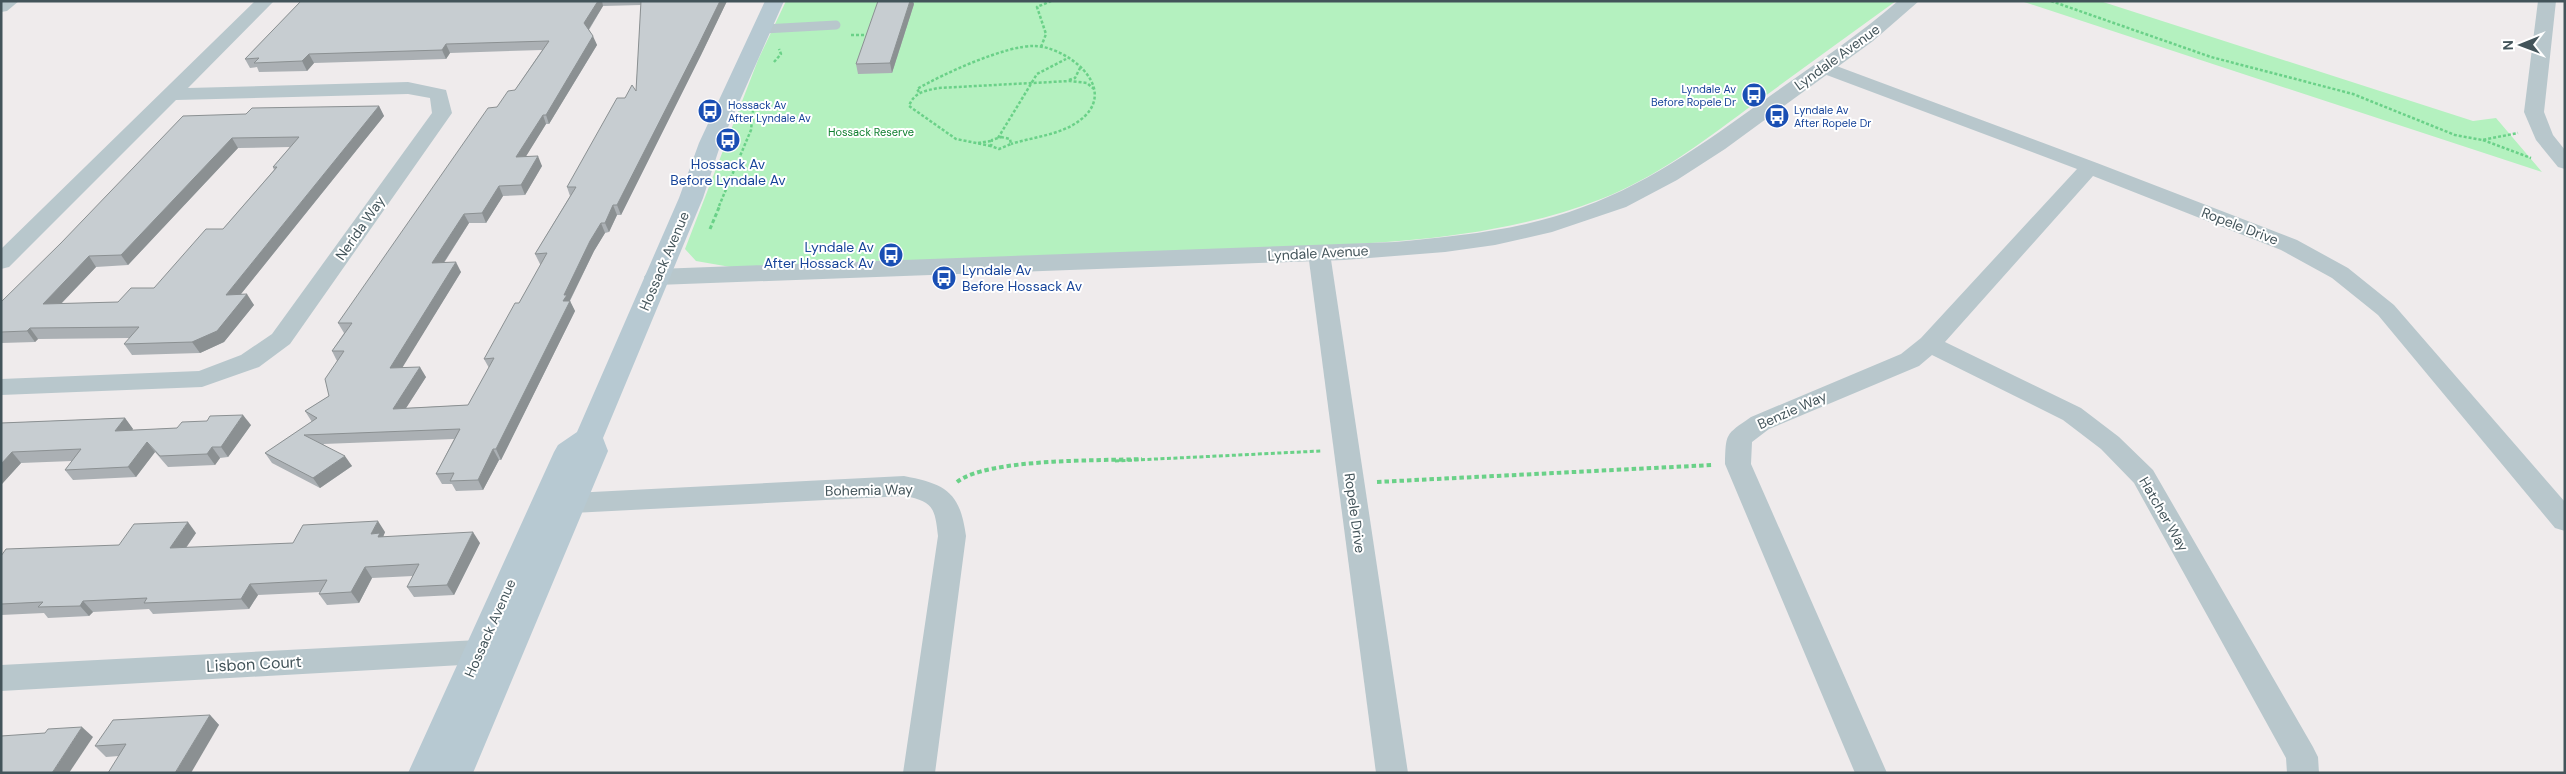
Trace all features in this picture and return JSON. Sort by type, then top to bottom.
[{"type":"main road","name":"Hossack Avenue","points":[[426,773],[493,651],[558,504],[594,451],[589,438],[691,198],[710,143],[774,29],[775,1]]},
{"type":"main road","name":"Hossack Avenue","points":[[455,773],[493,651]]},
{"type":"street","points":[[1,7],[10,1]]},
{"type":"street","points":[[1,262],[173,94],[264,1]]},
{"type":"street","name":"Lyndale Avenue","points":[[657,277],[754,276],[1319,253],[1438,246],[1500,236],[1589,214],[1666,179],[1824,67],[1895,15],[1910,1]]},
{"type":"street","points":[[2548,1],[2534,112],[2543,136],[2565,163]]},
{"type":"street","name":"Ropele Drive","points":[[1824,67],[2090,167],[2289,245],[2340,273],[2386,310],[2565,521]]},
{"type":"street","name":"Nerida Way","points":[[1,388],[202,379],[250,361],[281,339],[442,112],[440,94],[408,88],[173,94]]},
{"type":"street","name":"Benzie Way","points":[[1871,773],[1738,464],[1739,438],[1760,423],[1910,360],[1930,344],[2090,167]]},
{"type":"street","name":"Ropele Drive","points":[[1319,253],[1392,773]]},
{"type":"street","name":"Hatcher Way","points":[[1930,344],[2072,414],[2110,444],[2144,477],[2302,757],[2303,773]]},
{"type":"street","name":"Bohemia Way","points":[[558,504],[904,486],[929,490],[938,496]]},
{"type":"street","points":[[919,773],[952,536],[950,514],[938,496]]},
{"type":"street","name":"Lisbon Court","points":[[1,678],[493,651]]},
{"type":"lane","points":[[774,29],[836,25]]},
{"type":"path","points":[[1041,47],[1046,34],[1037,7],[1051,1]]},
{"type":"path","points":[[2052,1],[2211,56],[2353,94],[2455,135],[2482,140],[2533,159]]},
{"type":"path","points":[[772,63],[781,54],[774,29]]},
{"type":"path","points":[[842,35],[869,34],[874,40]]},
{"type":"path","points":[[919,92],[917,89],[924,84],[1014,49],[1041,47],[1067,58],[1093,82],[1097,91],[1096,103],[1078,122],[1052,134],[1025,139],[999,149],[956,139],[909,106],[911,98],[919,92],[945,88],[1064,81],[1087,83],[1097,91]]},
{"type":"path","points":[[998,138],[1030,83],[1041,70],[1067,58]]},
{"type":"path","points":[[1064,81],[1075,78],[1080,68]]},
{"type":"path","points":[[945,88],[939,83],[946,76]]},
{"type":"path","points":[[710,228],[751,130],[751,115],[755,106]]},
{"type":"path","points":[[1004,130],[1011,144]]},
{"type":"path","points":[[2482,140],[2521,132],[2543,136]]},
{"type":"path","points":[[974,144],[998,138],[1025,139]]},
{"type":"path","points":[[991,146],[992,140]]},
{"type":"path","points":[[938,496],[966,475],[999,466],[1346,449]]},
{"type":"path","points":[[1351,483],[1738,464]]},
{"type":"green space","name":"Hossack Reserve","points":[[786,1],[1896,1],[1677,159],[1640,181],[1601,199],[1553,215],[1504,227],[1404,241],[1353,244],[742,269],[696,261],[685,249],[758,60]]},
{"type":"green space","points":[[2021,1],[2100,1],[2473,121],[2496,118],[2542,172]]},
{"type":"building","points":[[301,1],[598,1],[584,23],[593,36],[546,115],[543,115],[516,157],[538,156],[521,185],[499,186],[482,213],[464,214],[432,263],[456,262],[390,368],[420,367],[393,409],[468,405],[494,358],[484,359],[515,303],[519,303],[547,253],[535,254],[576,187],[567,187],[617,98],[625,98],[632,85],[636,91],[641,1],[720,1],[617,205],[613,205],[605,223],[601,223],[590,241],[564,295],[567,295],[563,301],[570,301],[496,449],[493,449],[478,480],[450,481],[454,473],[436,474],[460,429],[304,435],[345,456],[313,478],[265,453],[317,418],[305,411],[329,396],[325,379],[344,351],[332,351],[352,323],[338,323],[488,108],[497,107],[508,91],[515,90],[549,41],[446,44],[442,50],[309,54],[302,61],[254,63],[259,58],[245,59]]},
{"type":"building","points":[[878,1],[910,1],[890,63],[856,64]]},
{"type":"building","points":[[379,106],[226,295],[247,294],[217,331],[192,342],[124,344],[139,327],[30,328],[27,331],[1,332],[1,302],[61,243],[183,116],[246,114],[252,108]],"holes":[[[299,137],[273,167],[277,167],[223,229],[206,229],[154,288],[131,288],[118,302],[43,304],[89,256],[121,255],[232,138]]]},
{"type":"building","points":[[243,415],[221,447],[212,447],[207,454],[160,456],[147,442],[128,467],[65,470],[81,449],[12,452],[1,464],[1,423],[125,418],[115,431],[177,428],[182,422],[207,421],[210,416]]},
{"type":"building","points":[[378,521],[371,534],[380,533],[378,537],[473,532],[447,585],[407,587],[419,564],[365,567],[351,592],[319,594],[327,580],[250,584],[241,599],[144,603],[147,598],[83,601],[80,606],[38,607],[43,602],[1,604],[1,556],[6,549],[119,545],[134,524],[188,522],[170,548],[293,543],[303,525]]},
{"type":"building","points":[[210,715],[175,773],[108,773],[126,744],[95,746],[113,720]]},
{"type":"building","points":[[82,727],[52,773],[1,773],[1,736],[45,733],[48,729]]},
{"type":"place","name":"Lyndale Av Before Ropele Dr","points":[[1754,95]]},
{"type":"place","name":"Hossack Av After Lyndale Av","points":[[710,111]]},
{"type":"place","name":"Lyndale Av After Ropele Dr","points":[[1777,116]]},
{"type":"place","name":"Hossack Av Before Lyndale Av","points":[[728,140]]},
{"type":"place","name":"Lyndale Av After Hossack Av","points":[[891,255]]},
{"type":"place","name":"Lyndale Av Before Hossack Av","points":[[944,278]]}]
